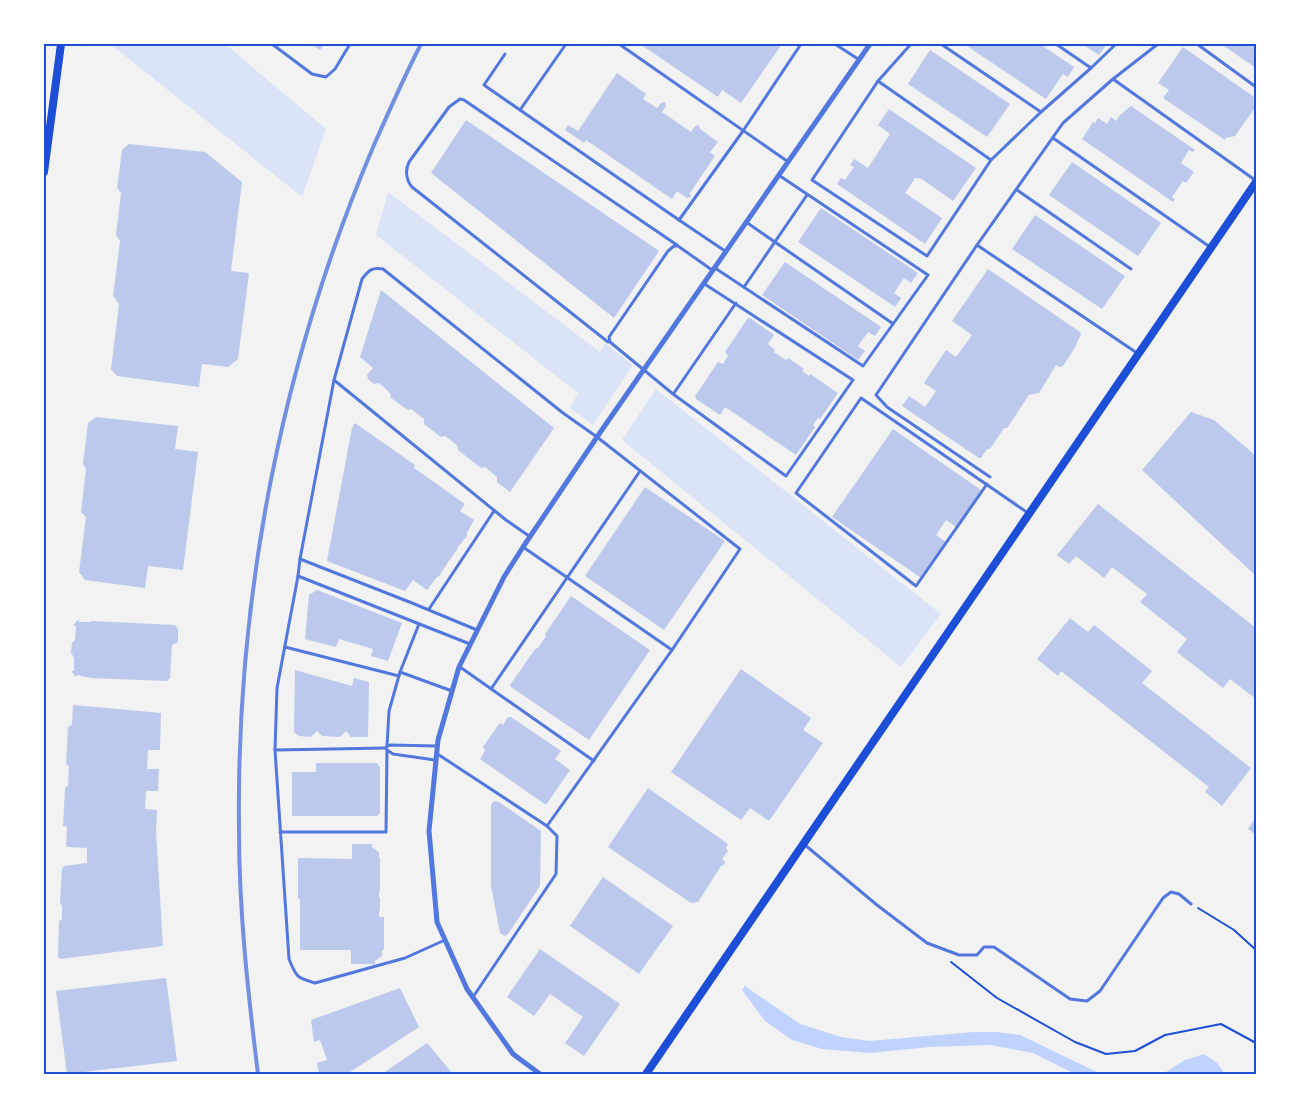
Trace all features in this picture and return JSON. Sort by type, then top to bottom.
[{"type":"main road","points":[[44,172],[61,44]]},
{"type":"main road","points":[[646,1074],[1257,182]]},
{"type":"street","points":[[540,1074],[513,1054],[473,997],[437,922],[429,831],[437,750],[459,667],[504,577],[530,537],[870,44]]},
{"type":"lane","points":[[272,44],[312,74],[326,77],[335,69],[350,44]]},
{"type":"lane","points":[[520,110],[566,44]]},
{"type":"lane","points":[[619,44],[788,162]]},
{"type":"lane","points":[[679,220],[743,131],[801,44]]},
{"type":"lane","points":[[835,44],[859,59]]},
{"type":"lane","points":[[911,44],[878,81],[812,180],[927,256],[992,160],[1116,44]]},
{"type":"lane","points":[[940,44],[1041,112]]},
{"type":"lane","points":[[1056,44],[1091,68]]},
{"type":"lane","points":[[990,477],[887,407],[876,395],[1063,123],[1113,79],[1158,44]]},
{"type":"lane","points":[[1197,44],[1257,87]]},
{"type":"lane","points":[[505,54],[484,85],[725,252]]},
{"type":"lane","points":[[1113,79],[1257,182]]},
{"type":"lane","points":[[878,81],[992,160]]},
{"type":"lane","points":[[703,283],[853,380],[786,476],[674,394],[412,188],[408,183],[406,168],[449,107],[460,99],[464,100],[678,246],[863,366],[928,275],[778,175]]},
{"type":"lane","points":[[1053,138],[1211,248]]},
{"type":"lane","points":[[1017,190],[1131,269]]},
{"type":"lane","points":[[744,287],[807,194]]},
{"type":"lane","points":[[746,222],[893,324]]},
{"type":"lane","points":[[977,245],[1139,354]]},
{"type":"lane","points":[[609,342],[609,337],[668,250],[678,246]]},
{"type":"lane","points":[[445,940],[405,958],[315,983],[303,980],[295,974],[288,958],[275,750],[277,688],[334,380],[362,279],[376,267],[383,269],[740,549],[672,650],[547,825]]},
{"type":"lane","points":[[674,394],[736,303]]},
{"type":"lane","points":[[334,380],[494,511],[530,537]]},
{"type":"lane","points":[[987,484],[916,586],[796,493],[861,398],[987,484],[1029,514]]},
{"type":"lane","points":[[491,688],[640,471]]},
{"type":"lane","points":[[429,610],[494,511]]},
{"type":"lane","points":[[524,548],[672,650]]},
{"type":"lane","points":[[300,559],[477,631]]},
{"type":"lane","points":[[298,576],[470,644]]},
{"type":"lane","points":[[280,832],[386,832],[390,711],[400,674],[419,624]]},
{"type":"lane","points":[[285,647],[400,674],[452,691]]},
{"type":"lane","points":[[459,667],[594,760]]},
{"type":"lane","points":[[275,750],[387,748],[391,745],[437,750],[547,825],[557,836],[556,874],[473,997]]},
{"type":"lane","points":[[387,748],[393,754],[436,760]]},
{"type":"lane","points":[[804,844],[927,943],[959,955],[976,955],[984,947],[993,947],[1070,999],[1086,1001],[1100,991],[1163,898],[1171,892],[1179,894],[1191,904]]},
{"type":"path","points":[[1191,904],[1234,930],[1257,950]]},
{"type":"path","points":[[945,957],[997,998],[1075,1042],[1106,1054],[1136,1051],[1165,1035],[1221,1024],[1257,1043]]},
{"type":"shaded area","points":[[110,44],[225,44],[326,129],[302,197]]},
{"type":"shaded area","points":[[388,192],[600,352],[605,343],[633,365],[593,425],[570,408],[578,393],[376,235]]},
{"type":"shaded area","points":[[656,389],[941,614],[901,667],[622,440]]},
{"type":"water","points":[[745,986],[800,1024],[841,1037],[869,1041],[974,1032],[1020,1035],[1101,1074],[1075,1074],[1033,1053],[990,1045],[929,1047],[870,1053],[822,1049],[792,1040],[765,1021],[742,990]]},
{"type":"water","points":[[1204,1054],[1217,1063],[1225,1074],[1163,1074],[1185,1060]]},
{"type":"building","points":[[311,44],[324,44],[320,50]]},
{"type":"building","points":[[640,44],[782,44],[741,103],[722,90],[718,97]]},
{"type":"building","points":[[964,44],[1040,44],[1074,67],[1068,77],[1063,74],[1046,99]]},
{"type":"building","points":[[1082,44],[1107,44],[1099,55]]},
{"type":"building","points":[[1221,44],[1256,44],[1256,68]]},
{"type":"building","points":[[1183,47],[1254,97],[1255,108],[1235,136],[1225,140],[1163,98],[1169,90],[1158,83]]},
{"type":"building","points":[[930,50],[1010,104],[987,137],[908,84]]},
{"type":"building","points":[[617,73],[646,94],[643,99],[657,108],[665,102],[666,106],[662,112],[691,132],[695,126],[699,125],[700,129],[718,142],[710,152],[715,156],[690,193],[691,197],[687,198],[677,191],[672,199],[586,140],[584,143],[565,130],[568,125],[578,131]]},
{"type":"building","points":[[1131,106],[1195,150],[1193,152],[1189,150],[1181,163],[1194,172],[1186,183],[1183,181],[1172,197],[1175,199],[1173,202],[1082,139],[1098,118],[1107,124],[1111,117],[1116,121]]},
{"type":"building","points":[[889,109],[976,168],[953,201],[922,179],[915,178],[905,193],[942,218],[925,244],[837,184],[841,178],[845,180],[854,167],[850,165],[854,159],[868,168],[890,134],[878,125]]},
{"type":"building","points":[[466,120],[659,251],[614,318],[431,173]]},
{"type":"building","points":[[129,144],[205,152],[242,182],[231,271],[249,273],[238,359],[228,367],[202,364],[199,387],[117,376],[111,369],[119,304],[113,296],[120,241],[116,235],[121,193],[117,188],[122,150]]},
{"type":"building","points":[[1072,162],[1161,223],[1138,256],[1049,195]]},
{"type":"building","points":[[821,208],[918,273],[911,283],[904,278],[894,293],[901,298],[895,307],[798,242]]},
{"type":"building","points":[[1035,215],[1125,276],[1102,309],[1012,249]]},
{"type":"building","points":[[785,262],[881,327],[875,336],[868,332],[858,346],[865,351],[858,360],[762,295]]},
{"type":"building","points":[[988,269],[1080,332],[1081,335],[1063,366],[1056,365],[1039,393],[1029,395],[1007,428],[1004,428],[990,449],[987,449],[979,458],[902,406],[909,396],[925,407],[936,391],[924,383],[946,350],[956,357],[972,335],[952,321]]},
{"type":"building","points":[[381,290],[554,428],[510,492],[497,482],[497,477],[485,467],[481,468],[458,450],[457,445],[445,436],[441,437],[424,424],[424,419],[391,398],[390,393],[379,383],[374,384],[368,379],[367,375],[373,368],[360,357]]},
{"type":"building","points":[[748,318],[774,335],[768,344],[775,350],[774,352],[786,360],[788,358],[804,369],[802,371],[809,376],[810,374],[838,393],[820,419],[818,418],[813,425],[815,427],[796,455],[725,407],[720,415],[696,399],[695,396],[718,362],[723,364],[728,356],[725,352]]},
{"type":"building","points":[[1191,412],[1214,420],[1256,456],[1256,576],[1142,470]]},
{"type":"building","points":[[96,417],[178,426],[175,449],[198,452],[183,570],[148,566],[145,588],[85,580],[79,572],[86,517],[81,512],[86,469],[83,464],[88,423]]},
{"type":"building","points":[[355,423],[465,504],[460,511],[474,520],[467,536],[427,590],[413,580],[405,591],[327,561],[352,428]]},
{"type":"building","points":[[893,429],[981,490],[956,527],[946,520],[936,535],[946,542],[921,578],[832,517]]},
{"type":"building","points":[[645,487],[725,541],[664,630],[585,576]]},
{"type":"building","points":[[1098,504],[1256,628],[1256,699],[1230,679],[1223,688],[1177,652],[1187,639],[1140,602],[1147,594],[1112,567],[1104,578],[1076,556],[1069,564],[1057,555]]},
{"type":"building","points":[[317,590],[402,623],[388,661],[371,656],[373,649],[339,639],[336,647],[305,639],[309,595]]},
{"type":"building","points":[[571,596],[650,650],[589,740],[510,685],[538,648]]},
{"type":"building","points":[[1070,618],[1088,632],[1094,625],[1152,671],[1142,683],[1251,768],[1222,806],[1205,792],[1209,787],[1061,671],[1058,676],[1037,659]]},
{"type":"building","points":[[79,619],[79,622],[175,625],[178,629],[178,642],[172,645],[170,678],[167,681],[91,678],[77,675],[76,677],[71,671],[74,671],[74,657],[71,654],[76,626],[73,625]]},
{"type":"building","points":[[741,669],[811,718],[803,730],[823,743],[769,821],[750,808],[741,820],[671,772]]},
{"type":"building","points":[[295,670],[352,686],[354,678],[369,682],[368,737],[351,737],[346,731],[340,737],[322,736],[317,731],[311,737],[299,736],[294,732]]},
{"type":"building","points":[[74,705],[161,713],[160,750],[148,750],[147,769],[159,769],[158,791],[146,791],[145,809],[157,810],[156,831],[163,946],[60,959],[58,957],[59,921],[62,919],[60,903],[62,869],[64,866],[87,863],[87,848],[67,847],[67,827],[63,826],[65,788],[68,786],[69,766],[66,764],[68,727],[72,725]]},
{"type":"building","points":[[508,717],[561,751],[555,759],[570,770],[546,805],[480,759],[485,751],[483,747],[499,724],[503,725]]},
{"type":"building","points":[[316,763],[378,763],[380,766],[380,814],[378,816],[292,816],[292,772],[316,772]]},
{"type":"building","points":[[648,788],[728,844],[726,848],[728,851],[722,859],[725,862],[724,865],[721,866],[698,902],[691,903],[608,847]]},
{"type":"building","points":[[495,801],[541,831],[540,886],[505,936],[500,933],[491,886],[491,806]]},
{"type":"building","points":[[1256,817],[1256,835],[1248,829]]},
{"type":"building","points":[[352,844],[372,844],[372,847],[379,852],[379,917],[384,917],[384,950],[382,950],[382,957],[375,961],[375,964],[351,964],[351,950],[300,950],[298,858],[352,859]]},
{"type":"building","points":[[603,877],[673,926],[639,974],[570,926]]},
{"type":"building","points":[[540,949],[620,1004],[584,1056],[565,1043],[583,1017],[550,994],[534,1016],[507,997]]},
{"type":"building","points":[[166,978],[177,1061],[67,1074],[56,991]]},
{"type":"building","points":[[400,988],[419,1027],[347,1074],[319,1074],[317,1063],[327,1060],[320,1040],[314,1042],[311,1020]]},
{"type":"building","points":[[427,1043],[453,1074],[382,1074]]},
{"type":"railway","points":[[258,1074],[242,922],[239,861],[240,742],[246,654],[256,567],[271,480],[290,395],[314,310],[342,227],[374,145],[421,44]]}]
